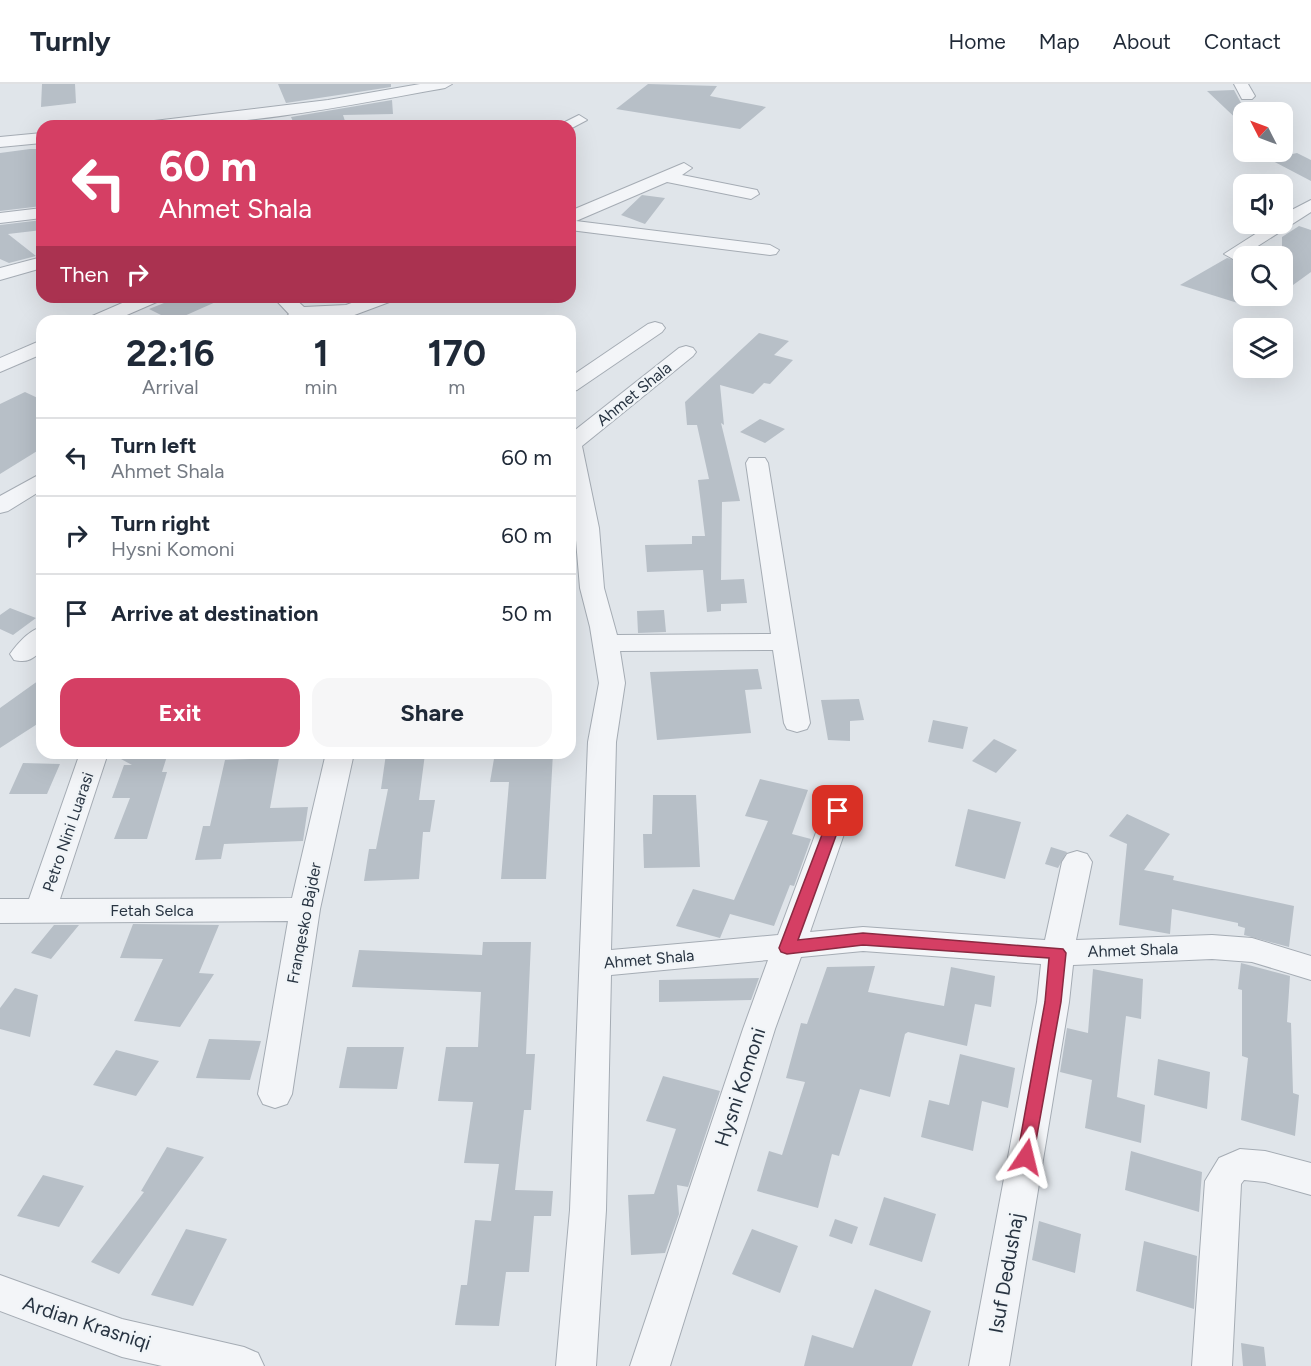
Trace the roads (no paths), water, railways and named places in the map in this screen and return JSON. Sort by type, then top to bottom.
[{"type":"street","points":[[244,120],[445,84]]},
{"type":"street","points":[[0,142],[36,139]]},
{"type":"street","points":[[576,214],[684,168]]},
{"type":"street","points":[[664,176],[751,194]]},
{"type":"street","points":[[1293,216],[1311,205]]},
{"type":"street","points":[[0,218],[36,214]]},
{"type":"street","points":[[576,226],[770,250]]},
{"type":"street","points":[[1246,246],[1265,234]]},
{"type":"street","points":[[0,274],[36,264]]},
{"type":"street","points":[[111,315],[138,303]]},
{"type":"street","points":[[291,306],[348,310],[368,303]]},
{"type":"street","points":[[576,382],[655,328]]},
{"type":"street","points":[[0,366],[36,349]]},
{"type":"street","name":"Ahmet Shala","points":[[576,440],[686,352]]},
{"type":"street","points":[[757,463],[797,723]]},
{"type":"street","name":"Ahmet Shala","points":[[576,470],[587,528],[592,588],[606,643],[612,683],[602,742],[594,964],[591,1146],[585,1280],[576,1366]]},
{"type":"street","points":[[0,506],[36,484]]},
{"type":"street","points":[[22,654],[36,641]]},
{"type":"street","points":[[606,643],[783,642]]},
{"type":"street","name":"Petro Nini Luarasi","points":[[41,910],[92,759]]},
{"type":"street","name":"Franqesko Bajder","points":[[275,1094],[305,909],[339,759]]},
{"type":"street","name":"Hysni Komoni","points":[[650,1366],[787,948],[838,811]]},
{"type":"street","name":"Isuf Dedushaj","points":[[989,1366],[1053,1002],[1058,953],[1077,862]]},
{"type":"street","name":"Fetah Selca","points":[[0,911],[305,909]]},
{"type":"street","name":"Ahmet Shala","points":[[594,964],[787,948],[863,939],[1058,953],[1212,947],[1252,950],[1311,968]]},
{"type":"street","points":[[1212,1366],[1223,1181],[1230,1170],[1246,1165],[1311,1179]]},
{"type":"street","name":"Ardian Krasniqi","points":[[0,1293],[122,1338],[244,1366]]}]
